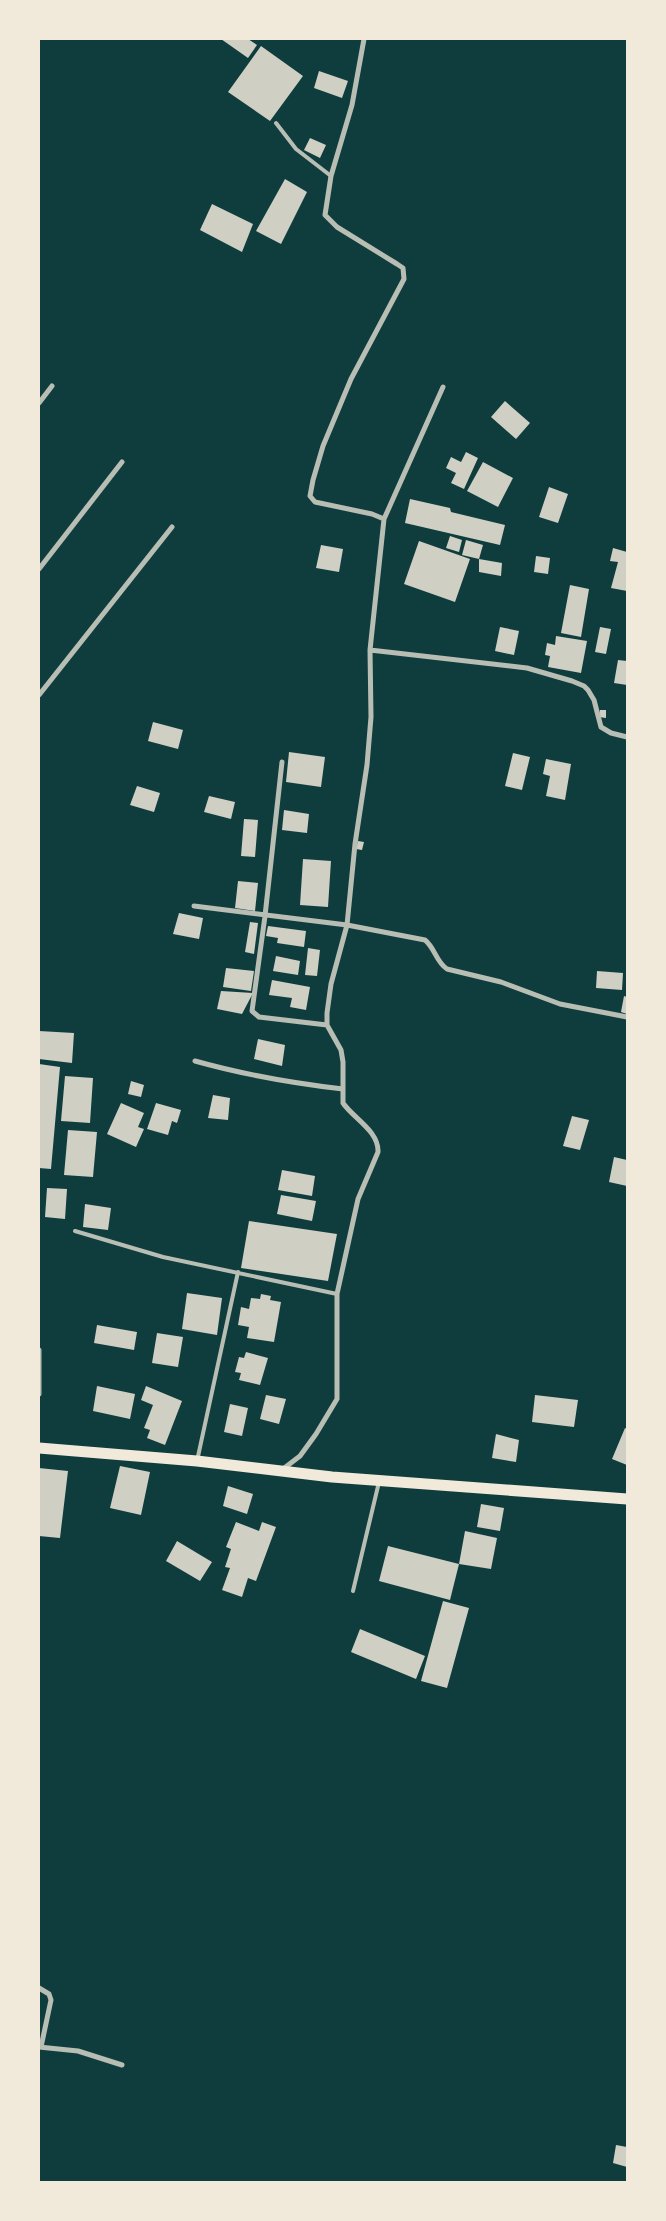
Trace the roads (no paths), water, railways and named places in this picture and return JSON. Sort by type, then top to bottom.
[{"type":"main road","points":[[39,1448],[197,1461],[332,1477],[627,1499]]},
{"type":"street","points":[[364,39],[352,105],[331,176],[324,208],[325,215],[328,220],[398,264],[402,268],[404,279],[352,379],[323,446],[310,496],[315,502],[364,512],[384,519]]},
{"type":"street","points":[[39,403],[52,386]]},
{"type":"street","points":[[282,1470],[300,1456],[337,1399],[337,1294],[358,1199],[378,1152],[378,1146],[367,1129],[343,1105],[343,1062],[341,1050],[327,1025],[331,984],[347,925],[354,852],[370,739],[370,650],[384,519],[444,387]]},
{"type":"street","points":[[39,569],[122,462]]},
{"type":"street","points":[[39,694],[172,527]]},
{"type":"street","points":[[370,650],[527,668],[572,681],[584,686],[588,690],[594,700],[601,727],[611,733],[627,737]]},
{"type":"street","points":[[282,762],[266,916],[252,1012],[260,1017],[327,1025]]},
{"type":"street","points":[[194,906],[347,925],[425,940],[429,943],[440,964],[447,969],[501,982],[560,1004],[627,1017]]},
{"type":"street","points":[[195,1060],[238,1073],[288,1083],[343,1089]]},
{"type":"street","points":[[39,1350],[39,1394]]},
{"type":"street","points":[[39,1988],[48,1994],[51,2000],[40,2047],[78,2051],[122,2065]]},
{"type":"lane","points":[[276,123],[296,149],[331,176]]},
{"type":"lane","points":[[75,1231],[163,1258],[337,1294]]},
{"type":"lane","points":[[197,1461],[238,1272]]},
{"type":"lane","points":[[353,1591],[379,1480]]}]
